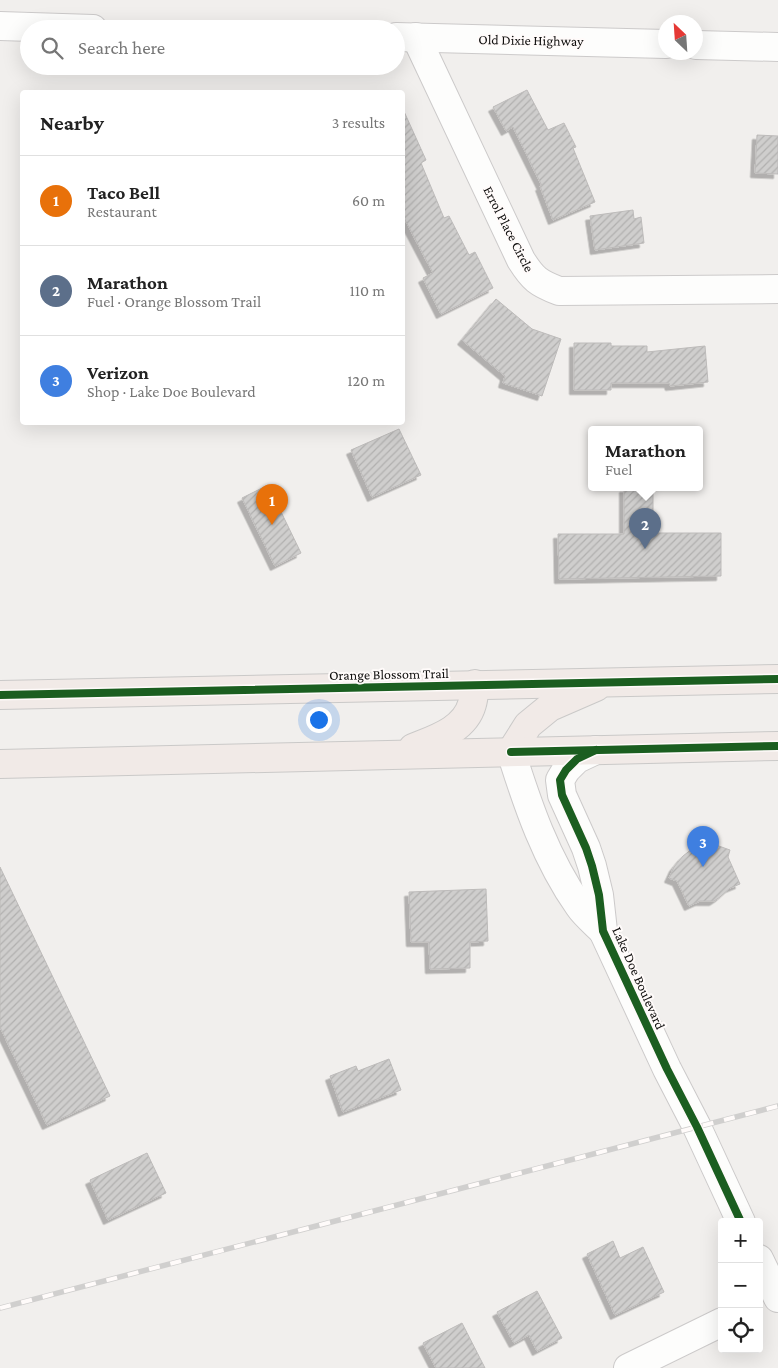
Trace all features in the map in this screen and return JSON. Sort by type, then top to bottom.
[{"type":"main road","name":"Orange Blossom Trail","points":[[0,695],[778,679]]},
{"type":"main road","points":[[511,752],[528,725],[550,707],[608,682]]},
{"type":"main road","points":[[398,754],[448,733],[463,720],[472,706],[475,684]]},
{"type":"main road","points":[[0,764],[778,746]]},
{"type":"street","points":[[0,26],[20,27]]},
{"type":"street","name":"Old Dixie Highway","points":[[406,37],[658,44]]},
{"type":"street","name":"Errol Place Circle","points":[[406,37],[521,260],[530,274],[542,284],[559,291],[778,289]]},
{"type":"street","points":[[703,45],[778,47]]},
{"type":"street","name":"Lake Doe Boulevard","points":[[596,750],[577,759],[566,770],[560,780],[562,795],[592,866],[599,895],[603,931],[667,1069],[740,1218]]},
{"type":"street","name":"Lake Doe Boulevard","points":[[511,752],[527,801],[550,858],[580,907],[603,931]]},
{"type":"street","points":[[760,1263],[771,1299]]},
{"type":"street","points":[[628,1368],[718,1324]]},
{"type":"building","points":[[527,90],[548,130],[564,123],[576,147],[573,148],[595,202],[553,220],[540,186],[542,186],[513,127],[506,131],[493,107]]},
{"type":"building","points":[[405,114],[426,160],[421,163],[444,218],[449,216],[469,255],[475,252],[493,288],[441,314],[423,278],[433,273],[405,220]]},
{"type":"building","points":[[757,135],[778,136],[778,174],[755,173]]},
{"type":"building","points":[[633,210],[634,219],[641,217],[644,243],[595,250],[590,216]]},
{"type":"building","points":[[496,299],[532,329],[561,339],[542,396],[503,383],[505,376],[462,340]]},
{"type":"building","points":[[574,343],[611,343],[611,346],[647,346],[647,352],[705,346],[708,382],[670,386],[669,383],[611,383],[611,390],[574,390]]},
{"type":"building","points":[[399,429],[421,475],[372,497],[351,450]]},
{"type":"building","points":[[268,485],[301,553],[275,566],[242,498]]},
{"type":"building","points":[[624,491],[653,491],[653,533],[721,533],[721,576],[559,579],[558,534],[624,534]]},
{"type":"building","points":[[716,845],[730,850],[728,857],[740,884],[730,888],[714,901],[700,901],[689,906],[677,881],[669,878],[674,867],[692,849]]},
{"type":"building","points":[[0,867],[110,1096],[47,1125],[0,1027]]},
{"type":"building","points":[[486,889],[488,941],[470,942],[470,968],[430,969],[429,942],[411,942],[409,892]]},
{"type":"building","points":[[389,1059],[401,1090],[343,1112],[330,1076],[356,1066],[358,1071]]},
{"type":"building","points":[[147,1153],[166,1193],[108,1220],[90,1180]]},
{"type":"building","points":[[613,1241],[620,1258],[643,1247],[664,1292],[615,1315],[587,1254]]},
{"type":"building","points":[[537,1291],[562,1338],[537,1351],[529,1335],[514,1343],[497,1312]]},
{"type":"building","points":[[462,1323],[485,1368],[436,1368],[423,1343]]},
{"type":"railway","points":[[0,1308],[778,1106]]},
{"type":"cycle path","points":[[0,695],[778,679]]},
{"type":"cycle path","points":[[511,752],[778,746]]},
{"type":"cycle path","points":[[596,750],[577,759],[566,770],[560,780],[562,795],[592,866],[599,895],[603,931],[739,1218]]},
{"type":"place","name":"Taco Bell","points":[[272,525]]},
{"type":"place","name":"Marathon","points":[[645,549]]},
{"type":"place","name":"Verizon","points":[[703,867]]}]
